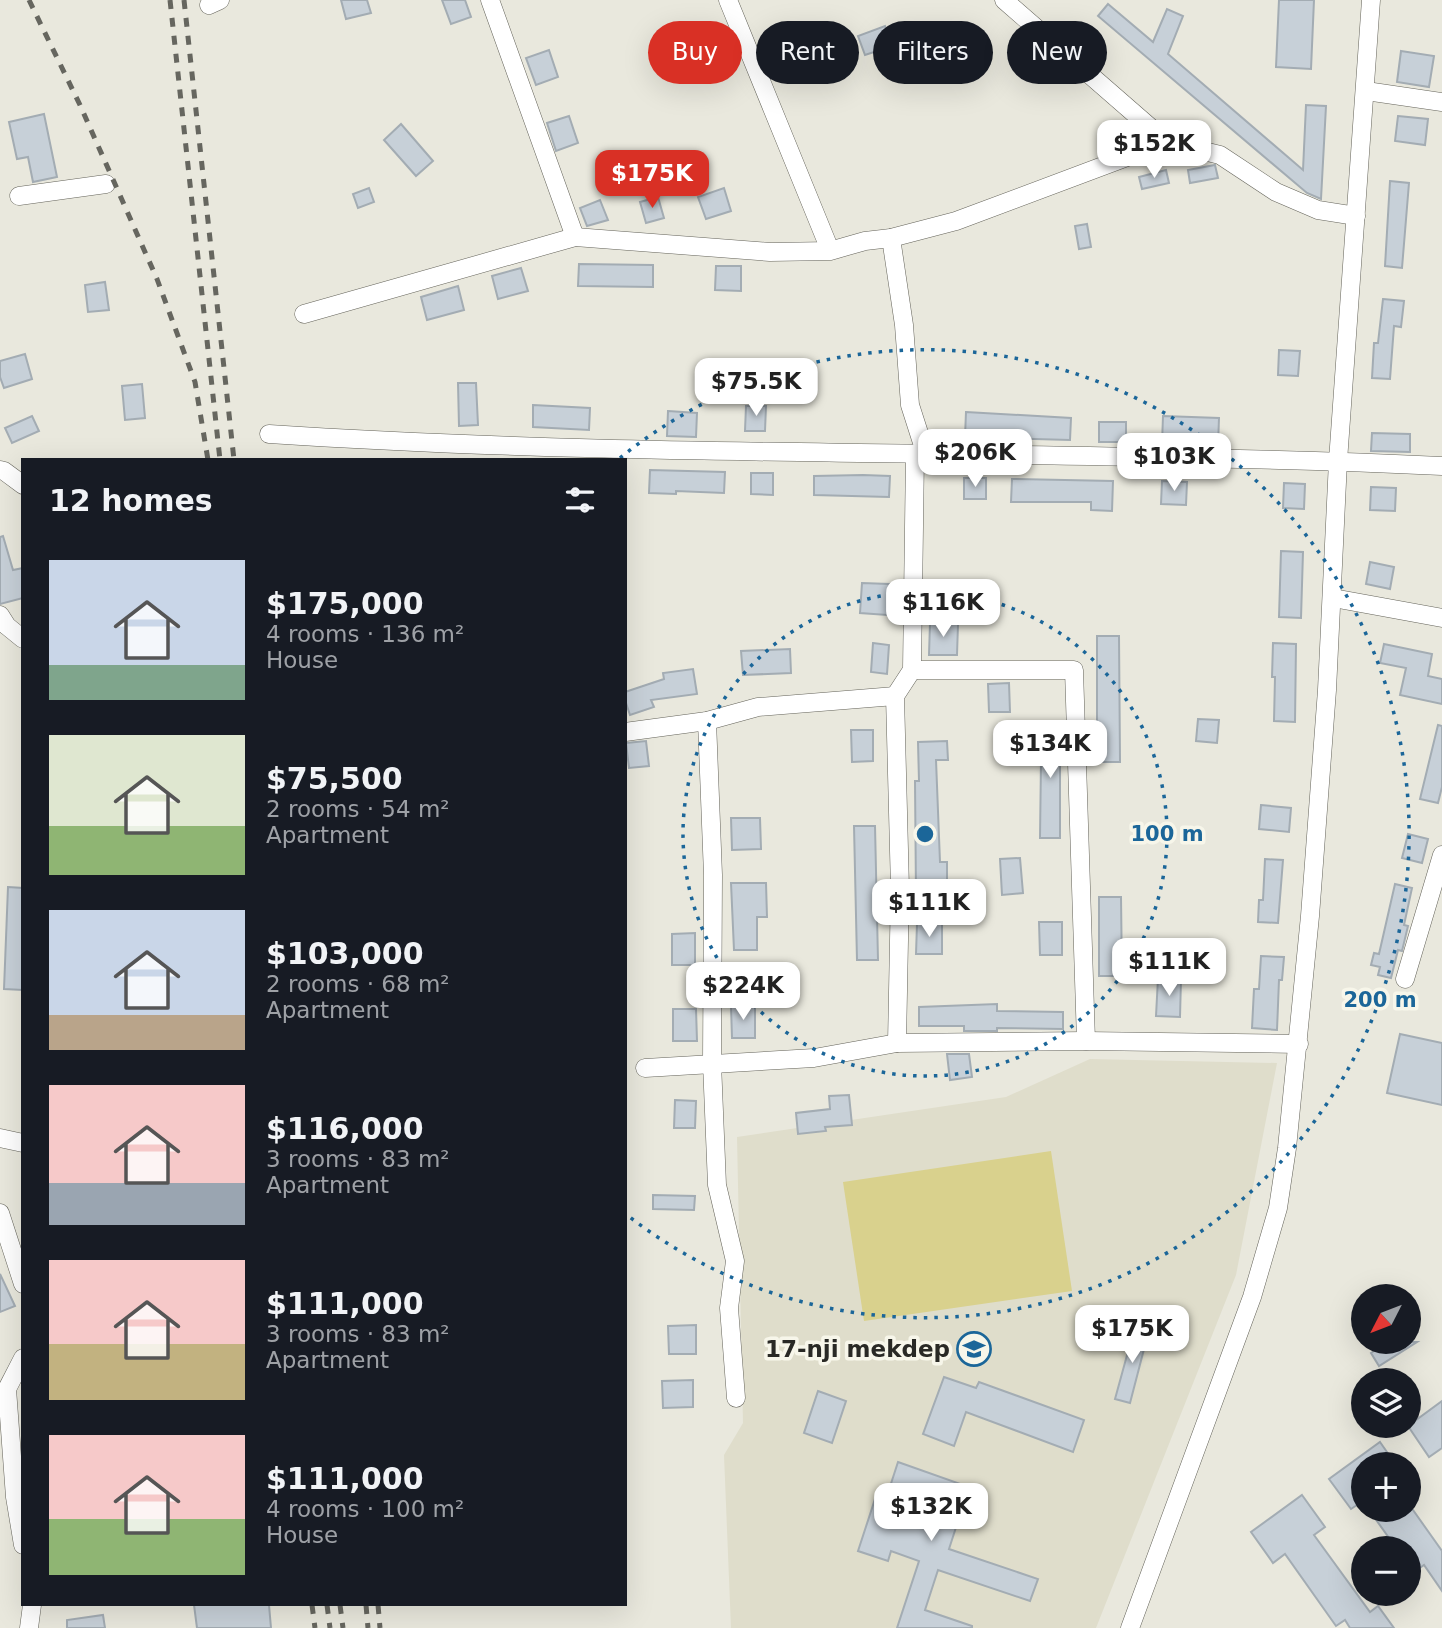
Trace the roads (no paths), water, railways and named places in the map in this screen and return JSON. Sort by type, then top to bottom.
[{"type":"street","points":[[490,0],[575,237]]},
{"type":"street","points":[[728,0],[830,250]]},
{"type":"street","points":[[1004,0],[1167,142],[1220,155],[1276,192],[1318,210],[1356,216]]},
{"type":"street","points":[[1130,1628],[1252,1297],[1278,1208],[1298,1044],[1333,598],[1338,461],[1371,0]]},
{"type":"street","points":[[1366,91],[1442,102]]},
{"type":"street","points":[[304,314],[575,237],[770,252],[830,250],[891,238],[956,221],[1167,142]]},
{"type":"street","points":[[19,196],[106,184]]},
{"type":"street","points":[[891,238],[904,325],[910,405],[921,455],[912,670],[895,696],[900,889],[897,1043]]},
{"type":"street","points":[[270,434],[389,442],[921,455],[1338,461],[1442,466]]},
{"type":"street","points":[[0,470],[21,484]]},
{"type":"street","points":[[1333,598],[1442,618]]},
{"type":"street","points":[[0,614],[7,626],[21,637]]},
{"type":"street","points":[[912,670],[1074,670],[1086,1041]]},
{"type":"street","points":[[627,732],[707,721],[758,707],[895,696]]},
{"type":"street","points":[[707,721],[713,875],[712,1063],[717,1185],[735,1261],[729,1308],[736,1398]]},
{"type":"street","points":[[1405,979],[1442,855]]},
{"type":"street","points":[[645,1069],[814,1058],[897,1043],[1086,1041],[1298,1044]]},
{"type":"street","points":[[0,1139],[21,1143]]},
{"type":"street","points":[[0,1213],[21,1278]]},
{"type":"street","points":[[21,1361],[4,1390],[21,1533]]},
{"type":"street","points":[[29,1628],[32,1606]]},
{"type":"railway","points":[[29,0],[80,105],[157,279],[195,382],[208,458]]},
{"type":"railway","points":[[170,0],[220,458]]},
{"type":"railway","points":[[184,0],[234,458]]},
{"type":"railway","points":[[312,1606],[315,1628]]},
{"type":"railway","points":[[327,1606],[330,1628]]},
{"type":"railway","points":[[340,1606],[343,1628]]},
{"type":"railway","points":[[366,1606],[368,1628]]},
{"type":"railway","points":[[378,1606],[380,1628]]},
{"type":"place","name":"17-nji mekdep","points":[[974,1349]]}]
